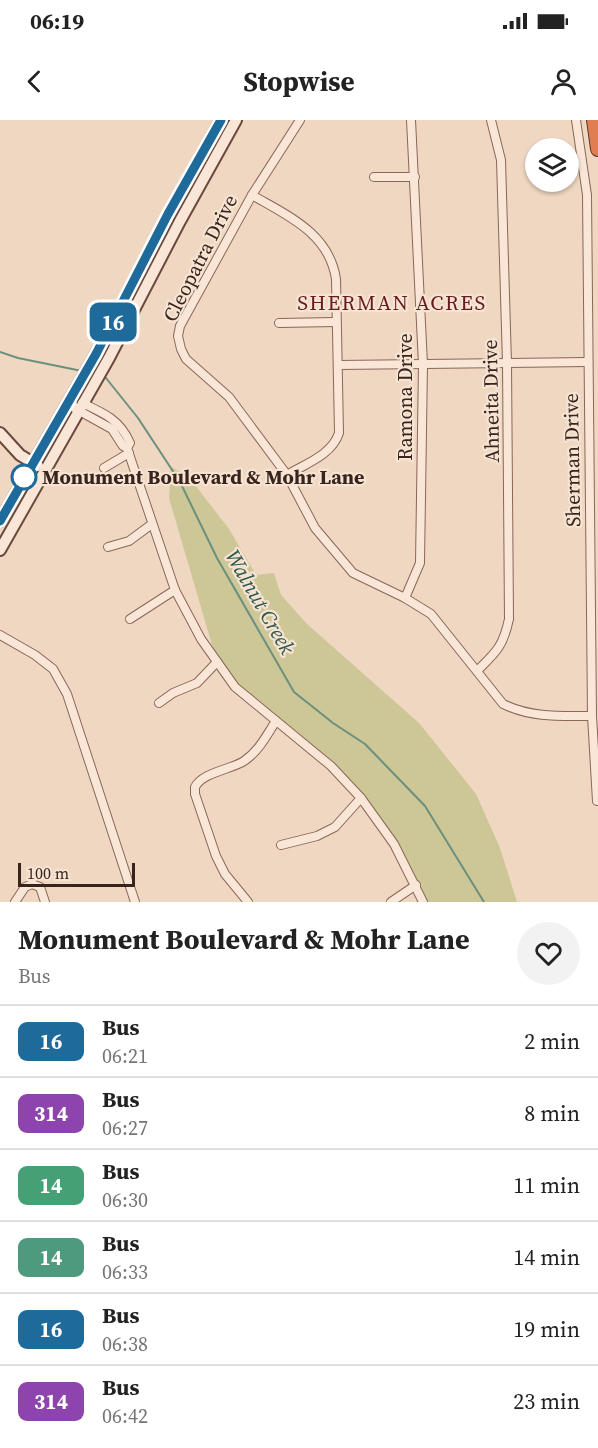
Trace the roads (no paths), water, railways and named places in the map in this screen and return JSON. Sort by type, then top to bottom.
[{"type":"highway","points":[[594,120],[598,149]]},
{"type":"main road","points":[[0,521],[96,354],[168,214],[221,120]]},
{"type":"main road","points":[[0,550],[109,358],[180,220],[236,120]]},
{"type":"main road","points":[[0,433],[13,448],[44,470]]},
{"type":"street","name":"Cleopatra Drive","points":[[300,120],[252,195],[180,326],[178,336],[181,349],[186,359],[229,396],[287,475],[315,528],[353,573],[432,614],[503,704],[518,712],[538,716],[592,716]]},
{"type":"street","name":"Ramona Drive","points":[[405,598],[420,563],[423,364],[411,120]]},
{"type":"street","name":"Ahneita Drive","points":[[477,671],[499,649],[505,638],[509,619],[507,363],[501,160],[491,120]]},
{"type":"street","name":"Sherman Drive","points":[[576,120],[587,195],[592,716],[597,801]]},
{"type":"street","points":[[374,177],[415,177]]},
{"type":"street","points":[[252,195],[301,224],[318,238],[334,262],[339,433],[330,449],[287,475]]},
{"type":"street","points":[[279,323],[336,322]]},
{"type":"street","points":[[338,365],[587,362]]},
{"type":"street","points":[[71,397],[74,408],[80,407],[112,429],[128,451],[175,590],[201,639],[217,662],[235,687],[331,766],[361,798],[394,844],[423,902]]},
{"type":"street","points":[[104,468],[128,451]]},
{"type":"street","points":[[108,547],[129,541],[152,524]]},
{"type":"street","points":[[130,619],[175,590]]},
{"type":"street","points":[[0,635],[35,655],[53,669],[67,694],[135,902]]},
{"type":"street","points":[[159,703],[173,693],[197,683],[217,662]]},
{"type":"street","points":[[248,902],[225,874],[216,856],[195,794],[195,787],[203,779],[233,767],[257,751],[276,721]]},
{"type":"street","points":[[282,845],[318,836],[335,827],[361,798]]},
{"type":"street","points":[[15,902],[25,887],[32,884],[40,887],[45,902]]},
{"type":"street","points":[[391,902],[416,885]]},
{"type":"waterway","name":"Walnut Creek","points":[[0,352],[82,371]]},
{"type":"waterway","name":"Walnut Creek","points":[[102,377],[106,378],[138,418],[180,482],[217,558],[294,692],[333,723],[365,744],[425,806],[484,902]]},
{"type":"place","name":"Monument Boulevard & Mohr Lane","points":[[24,477]]},
{"type":"district","name":"SHERMAN ACRES","points":[[392,303]]}]
